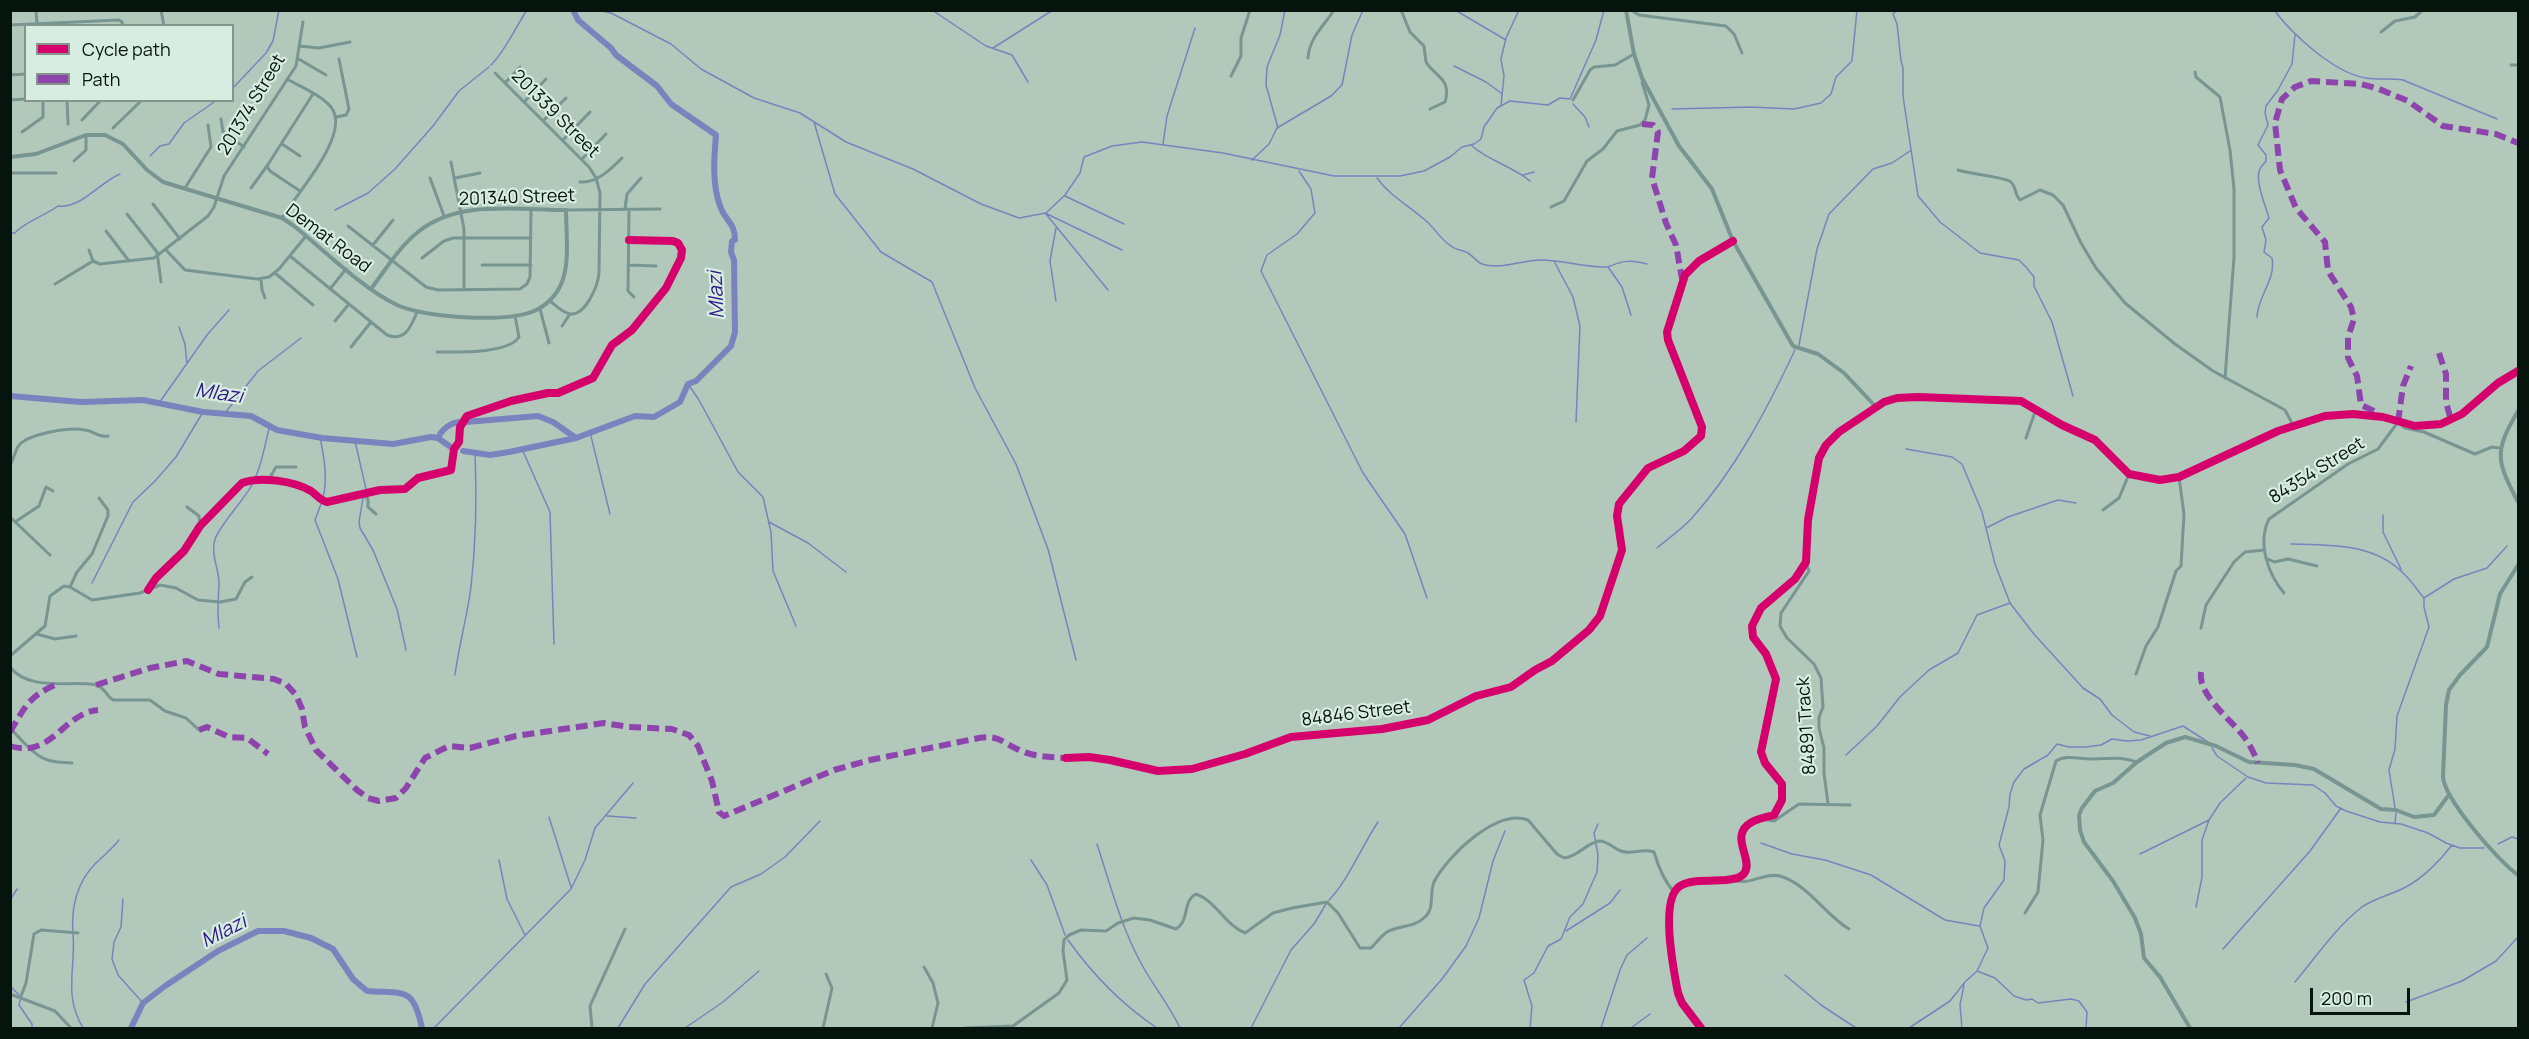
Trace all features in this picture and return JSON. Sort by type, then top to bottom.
[{"type":"street","points":[[1231,76],[1241,56],[1241,38],[1250,10]]},
{"type":"street","points":[[1308,58],[1315,37],[1324,21],[1334,10]]},
{"type":"street","points":[[1401,10],[1410,32],[1424,46],[1426,62],[1440,75],[1445,87],[1444,102],[1430,109]]},
{"type":"street","points":[[1551,207],[1564,201],[1587,161],[1603,149],[1617,131],[1642,124],[1649,112],[1634,54],[1626,10]]},
{"type":"street","points":[[1631,10],[1639,15],[1726,26],[1734,34],[1742,52]]},
{"type":"street","points":[[2380,33],[2395,21],[2415,17],[2423,10]]},
{"type":"street","points":[[66,24],[94,24],[119,20],[122,24]]},
{"type":"street","name":"201374 Street","points":[[158,256],[208,216],[223,178],[296,66],[303,22]]},
{"type":"street","points":[[299,46],[319,48],[350,42]]},
{"type":"street","points":[[1573,100],[1590,70],[1594,67],[1615,65],[1634,54]]},
{"type":"street","points":[[297,58],[326,75]]},
{"type":"street","points":[[336,117],[346,115],[349,109],[339,59]]},
{"type":"street","points":[[10,62],[11,75]]},
{"type":"street","points":[[2511,65],[2518,65]]},
{"type":"street","points":[[505,83],[520,66]]},
{"type":"street","points":[[2195,72],[2196,77],[2220,97],[2230,150],[2234,189],[2234,257],[2226,378]]},
{"type":"street","name":"201339 Street","points":[[495,73],[582,159],[596,178],[600,193],[598,281],[583,309],[570,314],[562,326]]},
{"type":"street","points":[[1642,78],[1679,146],[1712,189],[1733,242],[1793,346],[1811,351],[1833,364],[1876,407]]},
{"type":"street","points":[[524,102],[546,79]]},
{"type":"street","points":[[282,218],[328,147],[335,132],[336,117],[328,104],[287,80]]},
{"type":"street","points":[[251,188],[313,94]]},
{"type":"street","points":[[543,121],[566,98]]},
{"type":"street","points":[[22,132],[43,117],[44,102]]},
{"type":"street","points":[[67,102],[68,124]]},
{"type":"street","points":[[82,120],[99,102]]},
{"type":"street","points":[[112,128],[140,102]]},
{"type":"street","points":[[562,140],[590,112]]},
{"type":"street","points":[[221,119],[223,132],[244,147]]},
{"type":"street","points":[[184,189],[212,147],[208,125]]},
{"type":"street","points":[[582,159],[606,134]]},
{"type":"street","points":[[10,158],[36,154],[86,135],[86,150],[74,160]]},
{"type":"street","name":"Demat Road","points":[[86,135],[100,135],[116,140],[154,177],[184,189],[282,218],[371,289],[395,304],[417,312],[447,316],[515,316],[540,309],[550,301],[560,286],[564,273],[566,210]]},
{"type":"street","points":[[282,144],[300,156]]},
{"type":"street","points":[[580,182],[607,173],[622,158]]},
{"type":"street","points":[[451,162],[464,238],[464,290]]},
{"type":"street","points":[[267,166],[270,171],[300,191]]},
{"type":"street","points":[[1958,171],[2006,179],[2012,182],[2020,200],[2040,190],[2053,195],[2063,205],[2081,243],[2114,292],[2175,344],[2226,378],[2285,410],[2293,425]]},
{"type":"street","points":[[10,173],[56,173]]},
{"type":"street","points":[[455,178],[480,173]]},
{"type":"street","points":[[430,178],[444,216]]},
{"type":"street","points":[[634,297],[628,292],[627,194],[641,178]]},
{"type":"street","points":[[153,204],[180,239]]},
{"type":"street","name":"201340 Street","points":[[371,289],[417,232],[444,216],[461,212],[660,209]]},
{"type":"street","points":[[348,225],[426,287],[438,290],[522,288],[529,281],[531,265],[531,210]]},
{"type":"street","points":[[127,214],[158,256],[161,282]]},
{"type":"street","points":[[373,245],[393,220]]},
{"type":"street","points":[[106,231],[129,261]]},
{"type":"street","points":[[166,250],[185,270],[261,279],[275,273],[306,236]]},
{"type":"street","points":[[422,258],[444,241],[453,238],[531,238]]},
{"type":"street","points":[[148,590],[156,578],[184,551],[200,526],[242,483],[268,481],[308,490],[327,502],[389,488],[405,489],[418,478],[451,470],[454,448],[459,442],[460,427],[467,416],[511,401],[558,393],[592,378],[601,367],[604,356],[612,345],[632,330],[666,288],[681,258],[682,250],[678,243],[670,240],[629,240]]},
{"type":"street","name":"84846 Street","points":[[1066,758],[1100,759],[1158,771],[1192,769],[1245,754],[1292,737],[1382,729],[1428,720],[1476,696],[1505,690],[1552,661],[1589,630],[1605,608],[1622,550],[1617,516],[1619,504],[1648,468],[1684,451],[1701,436],[1702,427],[1668,340],[1667,332],[1682,282],[1689,270],[1733,242]]},
{"type":"street","points":[[89,250],[93,261],[100,264],[150,259],[158,256]]},
{"type":"street","points":[[290,256],[387,334],[397,337],[407,332],[417,312]]},
{"type":"street","points":[[55,284],[93,261]]},
{"type":"street","points":[[482,265],[531,265]]},
{"type":"street","points":[[628,266],[656,266]]},
{"type":"street","points":[[330,289],[347,269]]},
{"type":"street","points":[[275,273],[313,305]]},
{"type":"street","points":[[261,279],[265,298]]},
{"type":"street","points":[[550,301],[570,314]]},
{"type":"street","points":[[335,321],[349,304]]},
{"type":"street","points":[[540,309],[549,343]]},
{"type":"street","points":[[437,352],[484,351],[513,342],[519,337],[515,316]]},
{"type":"street","points":[[351,347],[371,322]]},
{"type":"street","points":[[1701,1029],[1682,1003],[1678,993],[1669,927],[1671,904],[1674,892],[1680,886],[1697,882],[1737,879],[1745,873],[1747,865],[1742,851],[1744,830],[1752,822],[1774,815],[1783,793],[1782,784],[1765,764],[1761,752],[1776,679],[1766,654],[1753,637],[1752,626],[1761,608],[1795,579],[1806,562],[1808,520],[1819,458],[1826,445],[1839,432],[1876,407],[1897,398],[2021,401],[2062,425],[2095,440],[2129,474],[2160,480],[2179,477],[2293,425],[2325,416],[2354,414],[2415,426],[2441,424],[2463,414],[2498,383],[2518,371]]},
{"type":"street","points":[[2026,438],[2036,409]]},
{"type":"street","points":[[2518,411],[2500,448],[2501,466],[2518,502]]},
{"type":"street","points":[[2398,422],[2405,428],[2424,432],[2475,454],[2492,447],[2500,448]]},
{"type":"street","name":"84354 Street","points":[[2265,550],[2266,527],[2272,516],[2315,489],[2348,464],[2378,449],[2398,422]]},
{"type":"street","points":[[10,465],[17,447],[31,437],[69,429],[83,429],[102,437],[108,436]]},
{"type":"street","points":[[268,481],[276,467],[296,467]]},
{"type":"street","points":[[2103,510],[2119,498],[2129,474]]},
{"type":"street","points":[[2136,674],[2146,646],[2158,627],[2176,572],[2181,566],[2184,514],[2179,477]]},
{"type":"street","points":[[15,522],[39,506],[46,486],[53,491]]},
{"type":"street","points":[[360,494],[368,499],[368,507],[376,514]]},
{"type":"street","points":[[70,587],[77,572],[92,554],[108,516],[108,510],[99,498]]},
{"type":"street","points":[[187,507],[199,516],[200,526]]},
{"type":"street","points":[[10,517],[50,555]]},
{"type":"street","points":[[2201,628],[2206,605],[2234,562],[2245,552],[2265,550],[2268,570],[2284,592]]},
{"type":"street","points":[[2268,559],[2274,562],[2288,559],[2317,566]]},
{"type":"street","name":"84891 Track","points":[[1806,562],[1809,571],[1781,613],[1780,626],[1787,638],[1814,664],[1821,678],[1822,706],[1819,728],[1824,748],[1828,804]]},
{"type":"street","points":[[2518,565],[2500,594],[2487,647],[2449,690],[2446,705],[2443,777],[2448,796],[2505,865],[2518,875]]},
{"type":"street","points":[[10,656],[46,624],[50,596],[59,588],[70,587],[92,600],[148,590],[160,585],[198,600],[225,602],[238,598],[243,585],[252,577]]},
{"type":"street","points":[[36,634],[55,639],[76,636]]},
{"type":"street","points":[[10,667],[21,675],[51,685],[96,685],[105,690],[111,699],[150,700],[165,711],[186,718],[199,730]]},
{"type":"street","points":[[10,728],[24,743],[43,757],[51,761],[72,763]]},
{"type":"street","points":[[2190,1029],[2160,977],[2144,958],[2141,934],[2135,918],[2113,881],[2090,852],[2080,830],[2079,815],[2095,791],[2122,776],[2137,762],[2172,740],[2186,737],[2216,746],[2249,762],[2314,769],[2381,809],[2396,810],[2415,817],[2434,815],[2448,796]]},
{"type":"street","points":[[2025,913],[2038,892],[2043,840],[2040,815],[2056,761],[2062,758],[2096,760],[2111,757],[2137,762]]},
{"type":"street","points":[[1762,819],[1774,821],[1799,804],[1850,805]]},
{"type":"street","points":[[965,1029],[1013,1026],[1059,993],[1067,980],[1064,944],[1069,935],[1081,930],[1109,930],[1118,923],[1134,918],[1150,920],[1176,929],[1183,923],[1192,896],[1196,894],[1208,900],[1218,913],[1245,933],[1273,914],[1327,902],[1338,913],[1354,942],[1364,950],[1371,948],[1390,931],[1414,925],[1425,918],[1431,909],[1431,891],[1434,882],[1447,861],[1482,831],[1503,819],[1528,820],[1551,847],[1564,858],[1578,854],[1599,841],[1626,852],[1644,849],[1654,852],[1674,892]]},
{"type":"street","points":[[1732,879],[1748,882],[1772,876],[1792,881],[1817,901],[1837,922],[1849,929]]},
{"type":"street","points":[[592,1029],[590,1006],[625,929]]},
{"type":"street","points":[[21,996],[25,987],[36,933],[46,930],[78,933]]},
{"type":"street","points":[[924,967],[933,983],[938,1003],[932,1029]]},
{"type":"street","points":[[823,1029],[832,988],[826,974]]},
{"type":"street","points":[[11,995],[21,996],[58,1014],[71,1029]]},
{"type":"waterway","points":[[234,87],[266,53],[273,41],[279,10]]},
{"type":"waterway","points":[[491,65],[506,46],[527,10]]},
{"type":"waterway","name":"Mlazi","points":[[463,451],[490,455],[509,452],[576,438],[635,416],[654,417],[680,402],[688,384],[696,381],[731,346],[735,332],[734,260],[731,252],[735,234],[717,198],[714,162],[716,135],[671,104],[657,86],[616,55],[578,20],[573,10]]},
{"type":"waterway","points":[[597,10],[611,13],[671,44],[701,69],[754,98],[800,113],[846,142],[913,169],[981,204],[1019,218],[1046,213],[1065,195],[1080,173],[1084,157],[1112,146],[1142,142],[1223,153],[1334,176],[1400,176],[1424,171],[1450,157],[1462,147],[1474,144],[1481,139],[1484,127],[1497,108],[1510,101],[1548,105],[1560,98],[1570,99],[1596,40],[1604,10]]},
{"type":"waterway","points":[[932,10],[986,46],[1012,55],[1028,82]]},
{"type":"waterway","points":[[993,48],[1053,10]]},
{"type":"waterway","points":[[1278,128],[1266,85],[1267,67],[1280,35],[1285,10]]},
{"type":"waterway","points":[[1252,160],[1269,144],[1277,128],[1331,96],[1342,85],[1352,35],[1363,10]]},
{"type":"waterway","points":[[1455,10],[1506,40]]},
{"type":"waterway","points":[[1501,105],[1504,76],[1501,59],[1506,38],[1519,10]]},
{"type":"waterway","points":[[1672,109],[1751,107],[1794,109],[1821,103],[1831,94],[1836,77],[1852,61],[1857,10]]},
{"type":"waterway","points":[[1897,10],[1893,14],[1897,24],[1903,68],[1903,96],[1918,196],[1940,222],[1980,253],[2019,260],[2034,277],[2034,286],[2052,322],[2073,396]]},
{"type":"waterway","points":[[2274,10],[2315,52],[2341,69],[2366,78],[2403,80],[2497,119]]},
{"type":"waterway","points":[[1163,144],[1167,116],[1195,28]]},
{"type":"waterway","points":[[2257,317],[2273,266],[2272,258],[2264,252],[2266,240],[2262,227],[2269,218],[2258,179],[2260,168],[2266,161],[2266,155],[2258,145],[2268,125],[2266,106],[2292,64],[2295,35]]},
{"type":"waterway","points":[[1454,66],[1486,82],[1501,93]]},
{"type":"waterway","points":[[335,210],[368,193],[395,169],[433,126],[459,91],[489,67]]},
{"type":"waterway","points":[[150,156],[160,146],[169,144],[184,123],[214,102]]},
{"type":"waterway","points":[[1573,104],[1585,117],[1589,127]]},
{"type":"waterway","points":[[814,122],[835,194],[881,252],[932,282],[975,388],[1016,464],[1048,549],[1076,660]]},
{"type":"waterway","points":[[1472,146],[1530,181]]},
{"type":"waterway","points":[[1799,345],[1817,249],[1829,214],[1873,169],[1892,163],[1910,151]]},
{"type":"waterway","points":[[1299,171],[1311,189],[1315,213],[1297,234],[1267,255],[1261,271],[1363,473],[1405,534],[1427,598]]},
{"type":"waterway","points":[[1523,175],[1534,172]]},
{"type":"waterway","points":[[10,233],[15,233],[58,206],[75,203],[120,174]]},
{"type":"waterway","points":[[1377,178],[1394,196],[1429,223],[1447,243],[1468,253],[1482,264],[1497,266],[1541,260],[1608,267],[1622,287],[1631,315]]},
{"type":"waterway","points":[[1065,196],[1124,224]]},
{"type":"waterway","points":[[1046,214],[1108,290]]},
{"type":"waterway","points":[[1047,214],[1122,250]]},
{"type":"waterway","points":[[1056,228],[1050,261],[1056,301]]},
{"type":"waterway","points":[[1554,261],[1573,297],[1580,326],[1576,422]]},
{"type":"waterway","points":[[1608,267],[1628,261],[1647,264]]},
{"type":"waterway","points":[[159,403],[207,335],[229,310]]},
{"type":"waterway","points":[[179,327],[185,344],[187,364]]},
{"type":"waterway","points":[[225,413],[258,371],[301,338]]},
{"type":"waterway","points":[[1657,548],[1692,518],[1737,459],[1762,416],[1795,350]]},
{"type":"waterway","points":[[688,384],[738,472],[763,497],[771,532],[773,571],[796,626]]},
{"type":"waterway","name":"Mlazi","points":[[10,396],[81,402],[143,400],[203,412],[251,416],[277,430],[322,438],[393,444],[431,437],[438,438],[452,448]]},
{"type":"waterway","points":[[92,583],[133,502],[176,457],[203,412]]},
{"type":"waterway","points":[[466,422],[538,416],[553,422],[576,438]]},
{"type":"waterway","points":[[438,438],[447,427],[461,422]]},
{"type":"waterway","points":[[255,478],[270,426]]},
{"type":"waterway","points":[[590,432],[610,514]]},
{"type":"waterway","points":[[320,437],[325,475],[323,498]]},
{"type":"waterway","points":[[355,441],[366,489]]},
{"type":"waterway","points":[[522,449],[550,512],[554,644]]},
{"type":"waterway","points":[[1906,449],[1952,457],[1962,464],[1982,512],[1995,564],[2010,603],[2033,633],[2083,688],[2100,699],[2112,715],[2134,732],[2150,736]]},
{"type":"waterway","points":[[455,675],[473,570],[476,520],[475,452]]},
{"type":"waterway","points":[[219,628],[219,580],[214,551],[215,539],[252,485]]},
{"type":"waterway","points":[[363,498],[360,528],[373,550],[397,609],[406,650]]},
{"type":"waterway","points":[[1986,528],[2008,517],[2058,500],[2076,503]]},
{"type":"waterway","points":[[321,504],[315,520],[338,579],[357,657]]},
{"type":"waterway","points":[[2383,515],[2383,532],[2401,569]]},
{"type":"waterway","points":[[769,522],[808,543],[846,572]]},
{"type":"waterway","points":[[2291,544],[2336,546],[2365,551],[2378,556],[2403,573],[2424,598]]},
{"type":"waterway","points":[[2395,808],[2389,770],[2395,749],[2397,716],[2429,627],[2424,598],[2454,579],[2487,568],[2507,546]]},
{"type":"waterway","points":[[1846,755],[1877,726],[1900,697],[1929,670],[1958,653],[1977,615],[2010,603]]},
{"type":"waterway","points":[[2086,1028],[2087,1012],[2079,1001],[2071,999],[2038,1003],[2032,999],[2026,1000],[2014,996],[1995,978],[1977,971],[1988,948],[1980,926],[1984,908],[2004,880],[2005,861],[1999,845],[2014,782],[2024,769],[2048,755],[2057,744],[2086,747],[2101,745],[2112,739],[2141,740],[2183,726],[2208,742]]},
{"type":"waterway","points":[[2212,748],[2217,756],[2248,777],[2266,783],[2313,785],[2325,793],[2336,806],[2346,811],[2380,822],[2401,824],[2428,833],[2460,848],[2484,848]]},
{"type":"waterway","points":[[2196,907],[2202,877],[2202,840],[2209,820],[2220,803],[2246,778]]},
{"type":"waterway","points":[[434,1028],[571,889],[585,860],[595,828],[633,783]]},
{"type":"waterway","points":[[2223,949],[2310,851],[2341,808]]},
{"type":"waterway","points":[[2395,824],[2396,813]]},
{"type":"waterway","points":[[607,816],[636,818]]},
{"type":"waterway","points":[[549,817],[571,887]]},
{"type":"waterway","points":[[2140,854],[2209,820]]},
{"type":"waterway","points":[[618,1028],[645,984],[731,887],[761,874],[785,857],[820,821]]},
{"type":"waterway","points":[[1329,900],[1342,884],[1378,822]]},
{"type":"waterway","points":[[1530,1028],[1532,1006],[1524,980],[1534,973],[1548,946],[1561,939],[1570,917],[1583,904],[1597,872],[1598,855],[1594,833],[1598,824]]},
{"type":"waterway","points":[[1399,1028],[1442,979],[1466,946],[1479,918],[1493,861],[1505,831]]},
{"type":"waterway","points":[[2498,844],[2512,837],[2518,839]]},
{"type":"waterway","points":[[73,932],[74,905],[80,887],[89,871],[119,840]]},
{"type":"waterway","points":[[1761,843],[1792,854],[1825,860],[1871,875],[1945,920],[1979,926]]},
{"type":"waterway","points":[[1097,844],[1128,936],[1180,1028]]},
{"type":"waterway","points":[[2295,982],[2335,933],[2362,907],[2417,880],[2452,845]]},
{"type":"waterway","points":[[499,860],[507,899],[525,935]]},
{"type":"waterway","points":[[1031,860],[1047,885],[1065,935]]},
{"type":"waterway","points":[[10,900],[17,889]]},
{"type":"waterway","points":[[1566,931],[1610,903],[1620,890]]},
{"type":"waterway","points":[[123,899],[121,927],[114,942],[112,959],[118,975],[143,1003]]},
{"type":"waterway","points":[[1251,1028],[1291,950],[1314,924],[1326,904]]},
{"type":"waterway","name":"Mlazi","points":[[131,1028],[143,1003],[165,986],[218,951],[258,931],[284,931],[311,938],[333,949],[353,979],[367,991],[399,993],[411,999],[419,1014],[422,1028]]},
{"type":"waterway","points":[[73,934],[73,1004],[83,1028]]},
{"type":"waterway","points":[[2406,1002],[2462,981],[2496,961],[2518,937]]},
{"type":"waterway","points":[[1601,1028],[1627,955],[1647,938]]},
{"type":"waterway","points":[[1068,940],[1108,988],[1157,1028]]},
{"type":"waterway","points":[[685,1028],[723,1002],[759,971]]},
{"type":"waterway","points":[[1966,981],[1976,972]]},
{"type":"waterway","points":[[1785,975],[1821,1005],[1856,1028]]},
{"type":"waterway","points":[[1909,1028],[1950,1001],[1965,982]]},
{"type":"waterway","points":[[1962,1028],[1960,1005],[1964,985]]},
{"type":"waterway","points":[[10,986],[19,995]]},
{"type":"waterway","points":[[20,1000],[19,1005],[32,1024],[32,1028]]},
{"type":"waterway","points":[[1631,1028],[1650,1014]]},
{"type":"marked path","points":[[2374,411],[2361,405],[2357,376],[2348,358],[2348,337],[2354,319],[2351,307],[2328,271],[2325,242],[2296,208],[2280,170],[2275,123],[2282,99],[2295,87],[2311,81],[2361,84],[2408,101],[2443,126],[2496,134],[2518,143]]},
{"type":"marked path","points":[[1642,124],[1653,125],[1658,132],[1652,178],[1666,223],[1676,245],[1682,279]]},
{"type":"marked path","points":[[2439,353],[2446,374],[2446,402],[2451,420]]},
{"type":"marked path","points":[[2398,422],[2403,386],[2411,366]]},
{"type":"marked path","points":[[96,685],[150,668],[187,661],[219,674],[274,679],[286,684],[296,695],[302,709],[305,727],[316,750],[357,790],[368,798],[379,801],[396,798],[406,788],[425,758],[449,746],[470,748],[516,736],[604,723],[672,729],[689,735],[698,746],[712,781],[719,812],[724,816],[834,770],[870,760],[979,738],[996,738],[1030,754],[1066,758]]},
{"type":"marked path","points":[[2201,672],[2204,690],[2240,731],[2258,763]]},
{"type":"marked path","points":[[10,732],[33,699],[55,685]]},
{"type":"marked path","points":[[10,746],[24,748],[37,746],[75,719],[98,710]]},
{"type":"marked path","points":[[199,730],[207,727],[229,737],[247,738],[268,754]]},
{"type":"cycle path","points":[[148,590],[156,578],[184,551],[200,526],[242,483],[258,480],[286,482],[304,487],[327,502],[380,490],[405,489],[418,478],[451,470],[454,449],[459,442],[460,427],[467,416],[511,401],[558,393],[593,378],[612,345],[632,330],[666,288],[681,258],[682,250],[678,243],[673,241],[629,240]]},
{"type":"cycle path","points":[[1066,758],[1089,757],[1158,771],[1192,769],[1245,754],[1291,737],[1382,729],[1428,720],[1476,696],[1511,687],[1552,661],[1589,630],[1600,616],[1622,550],[1617,516],[1619,504],[1648,468],[1684,451],[1701,436],[1702,427],[1668,340],[1667,332],[1685,275],[1699,261],[1733,241]]},
{"type":"cycle path","points":[[1701,1028],[1682,1003],[1678,993],[1670,936],[1670,905],[1674,893],[1680,886],[1696,881],[1734,879],[1743,874],[1747,866],[1741,840],[1745,827],[1754,821],[1774,815],[1782,800],[1782,784],[1765,763],[1761,752],[1776,679],[1766,654],[1753,637],[1752,626],[1761,608],[1795,579],[1806,562],[1808,520],[1819,458],[1826,445],[1839,432],[1884,402],[1897,398],[2021,401],[2062,425],[2095,440],[2129,474],[2160,480],[2179,477],[2278,431],[2325,416],[2353,414],[2383,417],[2415,426],[2441,424],[2462,414],[2498,383],[2518,371]]}]
